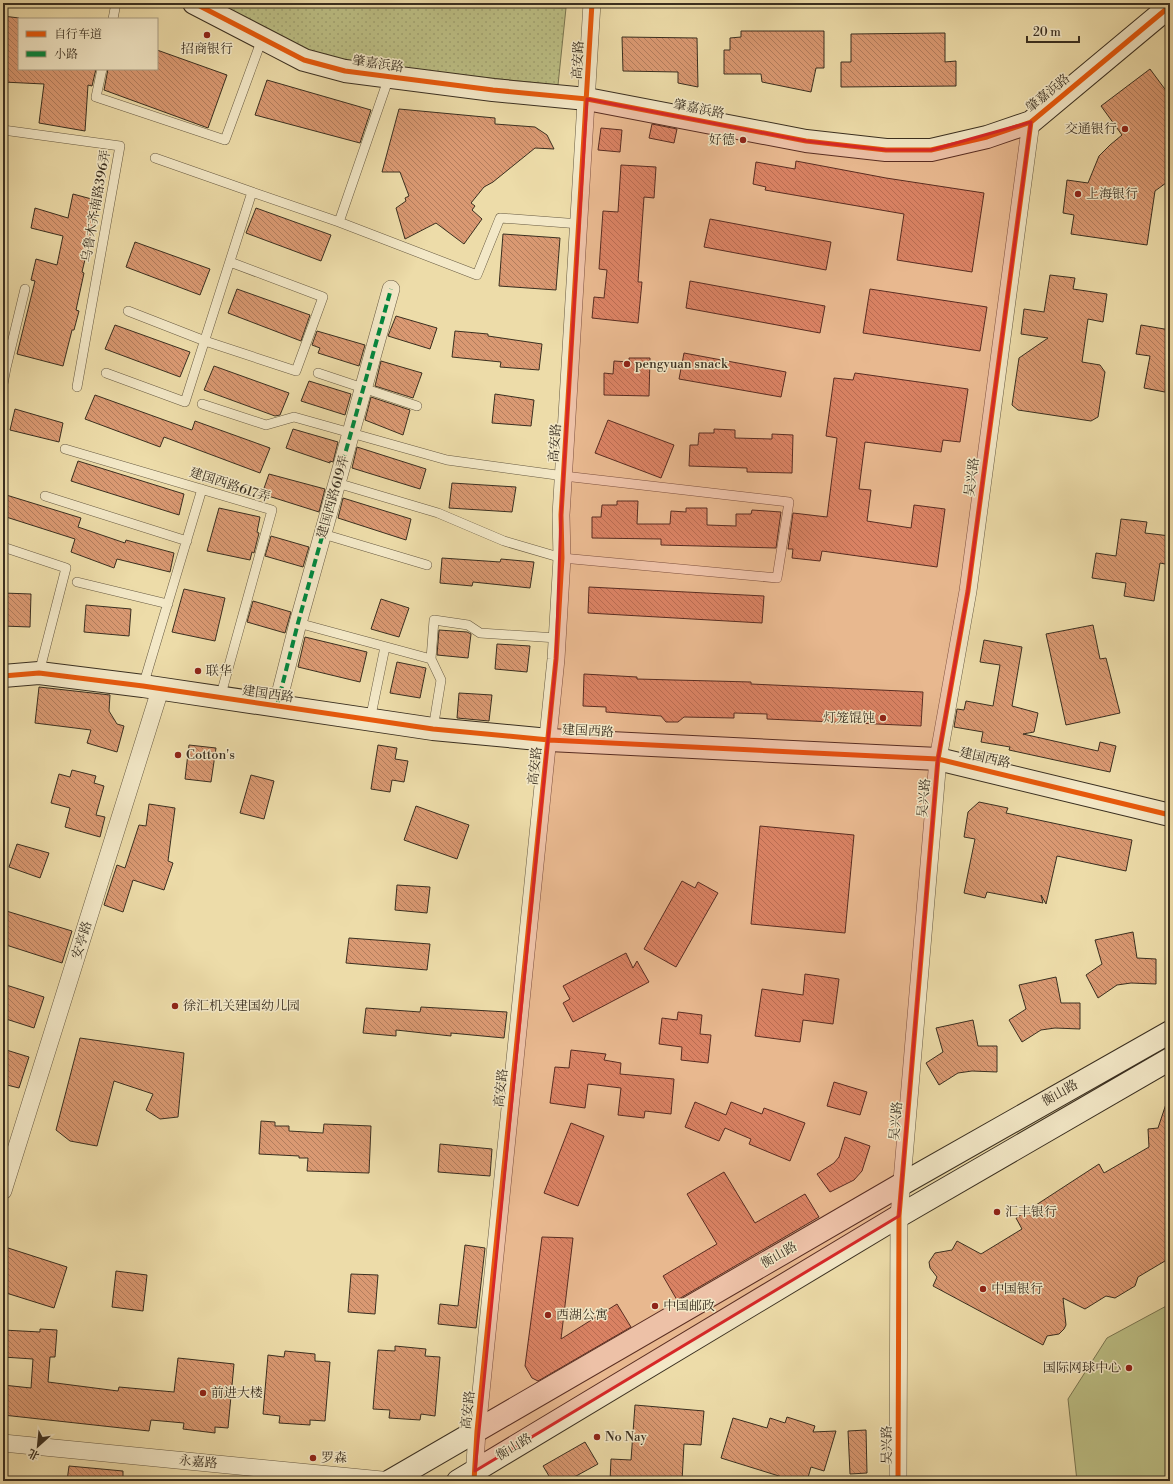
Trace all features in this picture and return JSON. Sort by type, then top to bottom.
[{"type":"street","name":"肇嘉浜路","points":[[194,3],[304,60],[345,71],[587,99],[806,141],[886,150],[931,150],[987,137],[1031,122],[1170,6]]},
{"type":"street","name":"高安路","points":[[469,1478],[477,1431],[549,740],[562,558],[561,515],[580,224],[592,3]]},
{"type":"street","name":"吴兴路","points":[[898,1481],[898,1216],[938,759],[968,591],[1031,122]]},
{"type":"street","name":"建国西路619弄","points":[[277,706],[298,623],[391,289]]},
{"type":"street","name":"建国西路","points":[[3,676],[40,673],[433,729],[549,740],[938,759],[1170,815]]},
{"type":"street","name":"安亭路","points":[[3,1191],[152,688]]},
{"type":"street","name":"衡山路","points":[[391,1481],[902,1184],[1170,1032]]},
{"type":"street","name":"衡山路","points":[[469,1478],[898,1216],[1170,1059]]},
{"type":"street","name":"永嘉路","points":[[3,1443],[391,1481]]},
{"type":"lane","points":[[113,18],[116,3]]},
{"type":"lane","points":[[102,70],[96,97],[225,140],[262,38]]},
{"type":"lane","points":[[339,222],[389,77]]},
{"type":"lane","name":"乌鲁木齐南路396弄","points":[[3,130],[120,146],[77,387]]},
{"type":"lane","points":[[156,158],[339,222],[477,275],[500,218],[580,224]]},
{"type":"lane","points":[[106,373],[185,402],[252,192]]},
{"type":"lane","points":[[128,311],[205,342],[296,371],[323,297],[230,262]]},
{"type":"lane","points":[[3,384],[5,368],[25,288]]},
{"type":"lane","points":[[318,373],[417,406]]},
{"type":"lane","points":[[202,404],[266,425],[294,417],[447,460],[564,476],[789,502],[778,578],[562,558],[504,541],[438,513],[337,483]]},
{"type":"lane","name":"建国西路617弄","points":[[65,448],[272,510],[220,698]]},
{"type":"lane","points":[[152,688],[168,604],[202,489]]},
{"type":"lane","points":[[45,496],[187,541]]},
{"type":"lane","points":[[323,534],[427,565]]},
{"type":"lane","points":[[3,548],[66,568],[40,673]]},
{"type":"lane","points":[[78,582],[168,604]]},
{"type":"lane","points":[[433,729],[441,680],[431,659],[434,620],[468,625],[480,633],[557,638]]},
{"type":"lane","points":[[298,623],[431,659]]},
{"type":"lane","points":[[370,720],[385,647]]},
{"type":"highlighted area","points":[[587,99],[806,141],[886,150],[931,150],[1031,122],[968,591],[938,759],[899,1216],[475,1471],[556,659],[561,515]]},
{"type":"green space","points":[[215,3],[566,8],[558,85],[380,67],[334,59],[294,46]]},
{"type":"green space","name":"国际网球中心","points":[[1170,1304],[1170,1481],[1077,1481],[1068,1399],[1107,1338]]},
{"type":"building","points":[[3,16],[19,18],[18,70],[96,70],[92,86],[88,85],[85,131],[39,123],[44,84],[3,82]]},
{"type":"building","points":[[741,31],[824,31],[824,68],[816,68],[811,92],[762,82],[761,74],[724,74],[724,50],[730,50],[730,38],[741,37]]},
{"type":"building","points":[[945,33],[945,62],[956,61],[956,86],[841,87],[841,62],[851,62],[851,34]]},
{"type":"building","points":[[622,37],[697,38],[698,87],[678,83],[678,72],[623,71]]},
{"type":"building","points":[[158,50],[227,75],[208,128],[104,90],[108,70],[158,70]]},
{"type":"building","points":[[1150,69],[1170,96],[1170,180],[1155,191],[1147,245],[1071,234],[1074,215],[1063,213],[1067,180],[1088,183],[1099,156],[1122,135],[1101,106]]},
{"type":"building","points":[[267,80],[371,110],[360,143],[255,115]]},
{"type":"building","points":[[399,109],[495,118],[495,124],[535,127],[547,135],[554,149],[535,148],[493,182],[484,187],[471,203],[475,206],[472,210],[482,219],[464,244],[436,223],[405,239],[396,208],[406,201],[405,198],[409,196],[400,172],[382,172]]},
{"type":"building","points":[[652,124],[677,129],[674,143],[649,138]]},
{"type":"building","points":[[601,128],[622,130],[620,152],[598,150]]},
{"type":"building","points":[[796,161],[886,178],[984,193],[972,272],[897,260],[904,214],[765,190],[766,187],[753,184],[756,162],[795,169]]},
{"type":"building","points":[[621,165],[656,167],[654,198],[644,197],[638,282],[642,282],[638,323],[592,318],[594,297],[604,298],[607,270],[599,269],[603,211],[618,212]]},
{"type":"building","points":[[73,194],[99,201],[82,272],[84,273],[76,310],[79,311],[74,330],[72,330],[63,366],[17,354],[35,281],[31,280],[36,259],[57,265],[63,236],[31,228],[35,208],[68,218]]},
{"type":"building","points":[[256,208],[331,235],[321,261],[246,233]]},
{"type":"building","points":[[710,219],[831,242],[826,270],[704,247]]},
{"type":"building","points":[[503,234],[560,238],[556,290],[499,286]]},
{"type":"building","points":[[135,242],[210,269],[200,295],[126,267]]},
{"type":"building","points":[[1050,275],[1075,278],[1073,289],[1107,294],[1103,322],[1088,319],[1082,362],[1100,365],[1105,372],[1098,417],[1091,421],[1018,410],[1012,405],[1019,358],[1048,338],[1021,334],[1024,309],[1044,312]]},
{"type":"building","points":[[690,281],[825,306],[820,333],[686,308]]},
{"type":"building","points":[[237,289],[310,315],[301,341],[228,313]]},
{"type":"building","points":[[870,289],[987,307],[980,351],[863,333]]},
{"type":"building","points":[[396,316],[437,328],[430,349],[388,336]]},
{"type":"building","points":[[115,325],[190,352],[180,377],[105,349]]},
{"type":"building","points":[[1141,325],[1170,330],[1170,393],[1144,388],[1150,356],[1136,354]]},
{"type":"building","points":[[317,331],[365,345],[359,366],[318,353],[320,348],[312,345]]},
{"type":"building","points":[[455,331],[488,334],[488,336],[542,344],[539,370],[500,367],[501,362],[452,357]]},
{"type":"building","points":[[684,353],[786,372],[781,397],[679,379]]},
{"type":"building","points":[[629,358],[650,358],[649,396],[604,395],[604,373],[613,374],[614,361],[629,362]]},
{"type":"building","points":[[381,361],[422,373],[413,398],[375,386]]},
{"type":"building","points":[[214,366],[289,393],[280,415],[275,416],[204,390]]},
{"type":"building","points":[[855,373],[968,389],[960,442],[943,440],[941,452],[865,442],[859,489],[871,490],[867,521],[911,528],[914,505],[945,509],[937,567],[822,551],[820,561],[792,558],[793,549],[788,549],[793,513],[827,517],[837,438],[826,436],[834,378],[853,380]]},
{"type":"building","points":[[309,381],[351,394],[345,415],[301,401]]},
{"type":"building","points":[[495,394],[534,400],[531,426],[492,423]]},
{"type":"building","points":[[95,395],[192,430],[195,421],[270,448],[260,473],[164,437],[160,447],[85,419]]},
{"type":"building","points":[[371,397],[410,410],[403,435],[365,420]]},
{"type":"building","points":[[15,409],[63,423],[59,442],[10,430]]},
{"type":"building","points":[[608,420],[674,445],[661,478],[595,453]]},
{"type":"building","points":[[293,429],[338,442],[333,462],[330,461],[330,463],[286,448]]},
{"type":"building","points":[[714,429],[735,430],[735,438],[772,439],[772,434],[793,435],[792,473],[747,472],[747,468],[689,466],[690,445],[698,445],[699,433],[714,433]]},
{"type":"building","points":[[357,447],[426,469],[420,489],[352,468]]},
{"type":"building","points":[[78,461],[184,494],[179,515],[71,481]]},
{"type":"building","points":[[269,474],[325,489],[319,512],[262,494]]},
{"type":"building","points":[[452,483],[516,487],[512,512],[449,508]]},
{"type":"building","points":[[3,494],[81,518],[78,527],[125,543],[126,540],[174,553],[170,572],[117,559],[114,568],[71,552],[75,539],[3,516]]},
{"type":"building","points":[[343,498],[411,519],[406,540],[338,518]]},
{"type":"building","points":[[617,501],[638,501],[637,524],[670,524],[671,511],[686,512],[686,508],[707,508],[707,525],[736,526],[736,514],[751,514],[752,510],[781,512],[776,548],[661,545],[661,539],[592,538],[592,517],[601,517],[602,505],[617,505]]},
{"type":"building","points":[[219,508],[260,517],[257,532],[259,533],[254,553],[252,552],[250,560],[207,551]]},
{"type":"building","points":[[1121,519],[1147,522],[1145,533],[1170,536],[1170,565],[1160,563],[1154,601],[1124,596],[1126,583],[1092,578],[1096,553],[1116,556]]},
{"type":"building","points":[[271,536],[309,547],[303,567],[265,556]]},
{"type":"building","points":[[442,558],[500,562],[501,559],[534,562],[530,588],[473,582],[472,586],[440,583]]},
{"type":"building","points":[[589,587],[764,596],[762,623],[588,613]]},
{"type":"building","points":[[184,589],[225,598],[215,641],[172,632]]},
{"type":"building","points":[[3,593],[31,594],[30,627],[3,626]]},
{"type":"building","points":[[381,599],[409,608],[399,637],[371,629]]},
{"type":"building","points":[[253,601],[291,612],[285,633],[247,622]]},
{"type":"building","points":[[86,605],[131,609],[129,636],[84,632]]},
{"type":"building","points":[[1093,625],[1100,659],[1106,658],[1120,713],[1066,725],[1046,634]]},
{"type":"building","points":[[439,630],[467,632],[471,634],[468,658],[437,655]]},
{"type":"building","points":[[305,637],[367,652],[360,682],[298,667]]},
{"type":"building","points":[[984,640],[1022,647],[1012,706],[1038,713],[1034,732],[1023,734],[1098,751],[1100,742],[1116,746],[1110,772],[1009,750],[1010,747],[981,742],[983,732],[954,727],[957,709],[964,710],[966,701],[993,706],[1000,665],[980,662]]},
{"type":"building","points":[[497,644],[530,646],[527,672],[495,669]]},
{"type":"building","points":[[397,662],[426,668],[420,698],[390,693]]},
{"type":"building","points":[[584,674],[637,677],[637,679],[751,682],[751,684],[923,692],[921,726],[767,719],[767,714],[734,713],[734,718],[684,717],[678,722],[666,722],[661,716],[606,712],[606,707],[583,706]]},
{"type":"building","points":[[39,687],[110,695],[109,711],[117,724],[124,726],[117,752],[87,743],[91,730],[35,723]]},
{"type":"building","points":[[459,693],[492,695],[489,721],[457,718]]},
{"type":"building","points":[[189,745],[216,748],[211,782],[185,779]]},
{"type":"building","points":[[378,745],[397,748],[395,759],[408,761],[404,782],[392,780],[390,792],[371,789]]},
{"type":"building","points":[[72,770],[96,776],[94,783],[104,786],[96,815],[105,817],[100,837],[65,827],[70,808],[51,803],[59,774],[70,777]]},
{"type":"building","points":[[251,775],[274,781],[264,819],[240,813]]},
{"type":"building","points":[[979,802],[1008,808],[1006,813],[1132,840],[1126,871],[1057,856],[1046,904],[1041,895],[1043,903],[987,892],[985,898],[964,893],[975,839],[964,837],[968,812]]},
{"type":"building","points":[[149,804],[175,808],[168,861],[173,863],[164,890],[133,880],[123,912],[104,905],[117,865],[125,868],[139,825],[146,826]]},
{"type":"building","points":[[416,806],[469,825],[457,859],[404,840]]},
{"type":"building","points":[[760,826],[854,835],[845,933],[751,924]]},
{"type":"building","points":[[17,844],[49,853],[40,878],[9,867]]},
{"type":"building","points":[[682,881],[695,888],[698,882],[718,893],[676,967],[644,949]]},
{"type":"building","points":[[397,885],[430,887],[427,913],[395,910]]},
{"type":"building","points":[[3,910],[72,931],[62,963],[3,944]]},
{"type":"building","points":[[1133,932],[1137,958],[1156,959],[1156,984],[1131,983],[1117,985],[1098,998],[1086,975],[1102,964],[1095,940]]},
{"type":"building","points":[[349,938],[430,944],[427,970],[346,963]]},
{"type":"building","points":[[626,953],[633,968],[637,961],[649,982],[573,1022],[563,1003],[570,999],[563,986]]},
{"type":"building","points":[[805,974],[839,979],[833,1024],[803,1020],[800,1042],[755,1036],[762,989],[803,995]]},
{"type":"building","points":[[1056,977],[1061,1003],[1080,1003],[1080,1029],[1055,1028],[1041,1030],[1022,1042],[1009,1020],[1026,1009],[1019,985]]},
{"type":"building","points":[[3,984],[44,997],[34,1028],[3,1018]]},
{"type":"building","points":[[421,1007],[507,1012],[504,1038],[451,1033],[451,1036],[396,1030],[396,1036],[363,1033],[366,1008],[420,1012]]},
{"type":"building","points":[[678,1012],[702,1015],[700,1034],[711,1035],[708,1063],[681,1060],[682,1047],[659,1044],[662,1018],[677,1020]]},
{"type":"building","points":[[973,1020],[978,1046],[997,1046],[997,1072],[972,1071],[958,1073],[939,1085],[926,1063],[943,1052],[936,1028]]},
{"type":"building","points":[[80,1038],[184,1053],[178,1117],[160,1119],[146,1110],[153,1094],[114,1081],[97,1146],[70,1141],[56,1130]]},
{"type":"building","points":[[3,1049],[29,1057],[19,1088],[3,1084]]},
{"type":"building","points":[[571,1050],[606,1054],[604,1060],[621,1063],[620,1074],[674,1079],[671,1114],[645,1111],[644,1118],[618,1115],[621,1088],[588,1084],[585,1108],[550,1103],[555,1067],[569,1068]]},
{"type":"building","points":[[834,1082],[867,1092],[860,1115],[827,1106]]},
{"type":"building","points":[[1167,1101],[1170,1102],[1170,1258],[1138,1277],[1135,1286],[1115,1298],[1106,1296],[1085,1309],[1063,1298],[1066,1325],[1059,1334],[1047,1336],[1043,1345],[933,1286],[937,1277],[930,1268],[929,1262],[935,1253],[952,1250],[957,1241],[981,1254],[1022,1229],[1016,1218],[1099,1164],[1104,1173],[1149,1147],[1148,1129],[1158,1128]]},
{"type":"building","points":[[695,1102],[726,1115],[731,1102],[762,1114],[764,1108],[805,1123],[790,1161],[749,1144],[751,1139],[725,1128],[719,1141],[685,1127]]},
{"type":"building","points":[[261,1121],[275,1122],[275,1126],[289,1126],[289,1131],[323,1133],[324,1124],[371,1126],[369,1173],[307,1171],[308,1158],[299,1158],[299,1156],[259,1154]]},
{"type":"building","points":[[571,1123],[604,1136],[578,1206],[544,1193]]},
{"type":"building","points":[[845,1137],[870,1146],[862,1171],[854,1180],[830,1192],[817,1174],[834,1163],[839,1157]]},
{"type":"building","points":[[440,1144],[492,1149],[490,1176],[438,1172]]},
{"type":"building","points":[[724,1172],[755,1223],[805,1194],[819,1217],[677,1300],[663,1276],[717,1244],[687,1194]]},
{"type":"building","name":"西湖公寓","points":[[542,1237],[573,1238],[561,1339],[617,1304],[631,1327],[538,1381],[532,1378],[525,1366]]},
{"type":"building","points":[[465,1245],[485,1248],[476,1328],[438,1324],[440,1304],[458,1306]]},
{"type":"building","points":[[5,1247],[67,1267],[54,1308],[3,1292],[3,1255]]},
{"type":"building","points":[[116,1271],[147,1275],[143,1311],[112,1307]]},
{"type":"building","points":[[351,1274],[378,1275],[375,1314],[348,1312]]},
{"type":"building","points":[[40,1329],[57,1330],[55,1357],[50,1357],[48,1382],[118,1391],[119,1387],[174,1392],[178,1358],[234,1364],[228,1428],[215,1427],[215,1433],[183,1429],[184,1423],[151,1420],[149,1431],[3,1415],[3,1385],[31,1388],[33,1359],[3,1357],[3,1330],[40,1332]]},
{"type":"building","points":[[395,1346],[426,1349],[425,1356],[440,1357],[435,1416],[421,1414],[420,1420],[389,1418],[390,1410],[373,1409],[378,1350],[395,1351]]},
{"type":"building","points":[[285,1351],[315,1354],[315,1361],[330,1362],[325,1421],[310,1420],[310,1425],[279,1423],[280,1416],[263,1414],[268,1355],[284,1357]]},
{"type":"building","points":[[635,1405],[704,1411],[701,1445],[684,1444],[682,1481],[610,1481],[611,1459],[631,1460]]},
{"type":"building","points":[[787,1417],[815,1426],[813,1432],[836,1431],[824,1471],[811,1467],[807,1481],[795,1481],[721,1458],[733,1418],[767,1428],[770,1418],[785,1423]]},
{"type":"building","points":[[866,1430],[867,1473],[850,1474],[848,1431]]},
{"type":"building","points":[[585,1442],[598,1464],[567,1481],[552,1481],[543,1466]]},
{"type":"building","points":[[69,1466],[123,1471],[123,1481],[67,1481]]},
{"type":"marked path","points":[[277,706],[298,623],[391,289]]},
{"type":"cycle path","points":[[194,3],[304,60],[345,71],[493,90],[587,99],[806,141],[886,150],[931,150],[987,137],[1031,122],[1170,6]]},
{"type":"cycle path","points":[[474,1481],[477,1431],[556,659],[562,558],[561,515],[592,3]]},
{"type":"cycle path","points":[[898,1481],[899,1216],[938,759],[968,591],[1031,122]]},
{"type":"cycle path","points":[[3,676],[39,673],[143,686],[433,729],[549,740],[938,759],[1170,815]]},
{"type":"place","name":"招商银行","points":[[207,35]]},
{"type":"place","name":"交通银行","points":[[1125,129]]},
{"type":"place","name":"好德","points":[[743,140]]},
{"type":"place","name":"上海银行","points":[[1078,194]]},
{"type":"place","name":"pengyuan snack","points":[[627,364]]},
{"type":"place","name":"联华","points":[[198,671]]},
{"type":"place","name":"灯笼馄饨","points":[[883,718]]},
{"type":"place","name":"Cotton's","points":[[178,755]]},
{"type":"place","name":"徐汇机关建国幼儿园","points":[[175,1006]]},
{"type":"place","name":"汇丰银行","points":[[997,1212]]},
{"type":"place","name":"中国银行","points":[[983,1289]]},
{"type":"place","name":"中国邮政","points":[[655,1306]]},
{"type":"place","name":"西湖公寓","points":[[548,1315]]},
{"type":"place","name":"国际网球中心","points":[[1129,1368]]},
{"type":"place","name":"前进大楼","points":[[203,1393]]},
{"type":"place","name":"No Nay","points":[[597,1437]]},
{"type":"place","name":"罗森","points":[[313,1458]]}]
